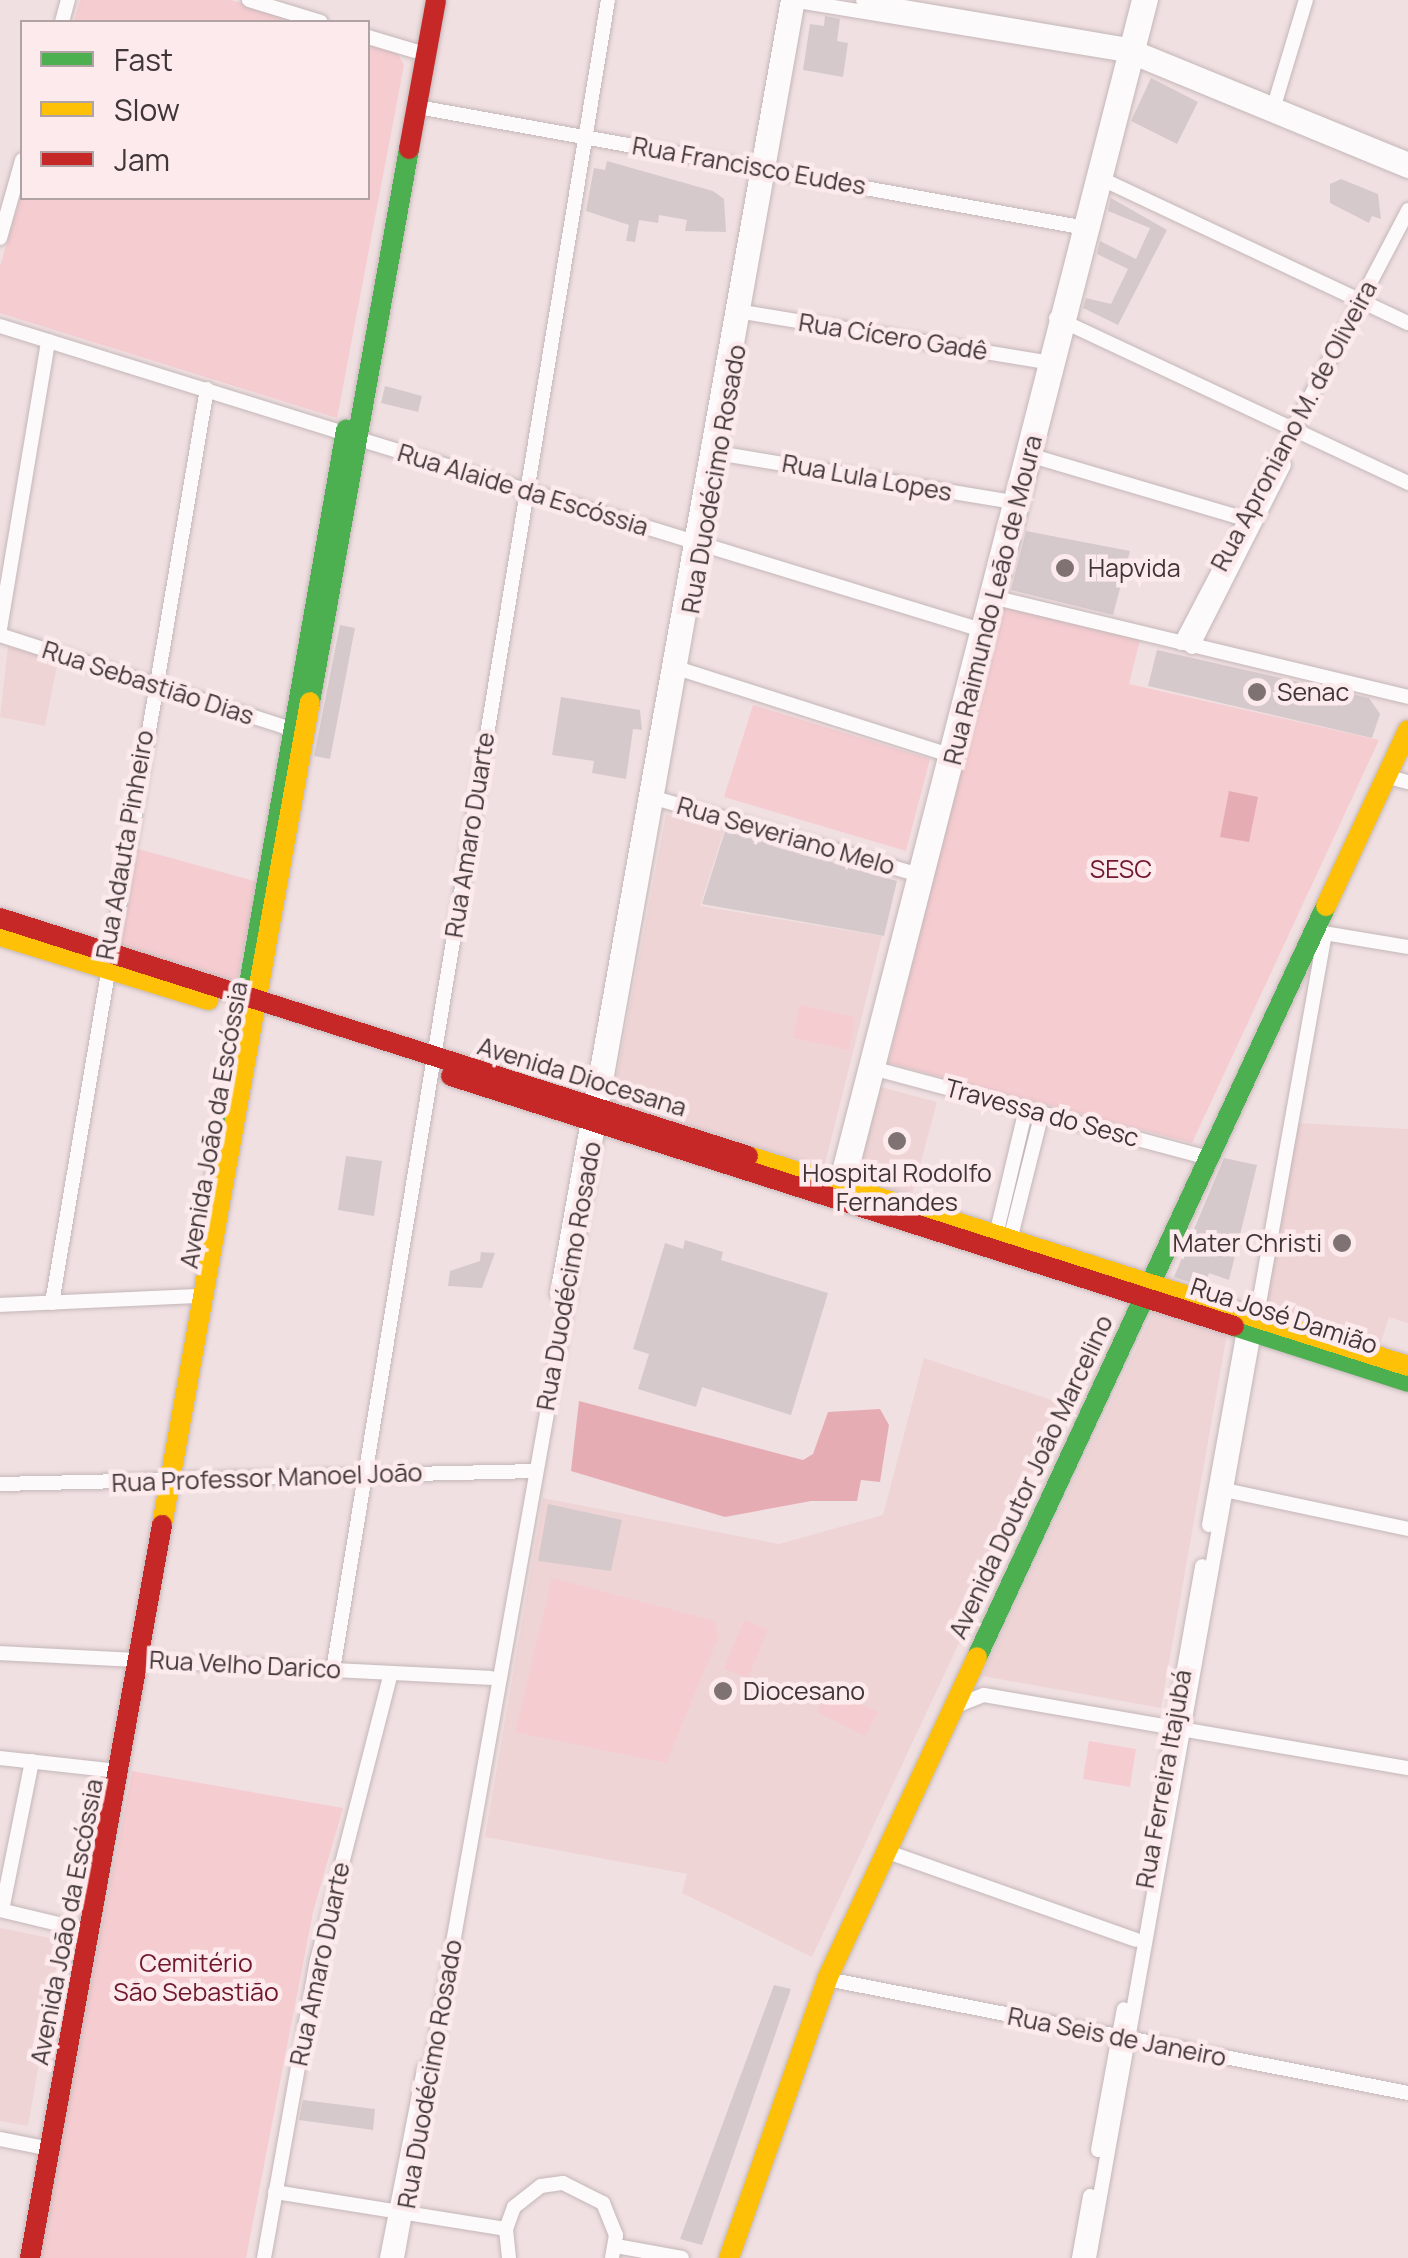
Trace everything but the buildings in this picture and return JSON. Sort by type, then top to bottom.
[{"type":"main road","name":"Avenida João da Escóssia","points":[[30,2258],[352,436],[423,0]]},
{"type":"main road","name":"Avenida João da Escóssia","points":[[168,1484],[195,1296],[252,1007],[295,730],[436,0]]},
{"type":"main road","name":"Avenida Doutor João Marcelino","points":[[729,2258],[827,1979],[1208,1158],[1318,932],[1408,730]]},
{"type":"main road","name":"Avenida Diocesana","points":[[0,918],[106,961]]},
{"type":"main road","name":"Avenida Diocesana","points":[[0,936],[106,961],[1147,1290]]},
{"type":"main road","name":"Rua José Damião","points":[[1147,1290],[1408,1366]]},
{"type":"main road","name":"Rua José Damião","points":[[1253,1320],[1408,1382]]},
{"type":"main road","name":"Avenida João da Escóssia","points":[[19,2258],[108,1770],[134,1660]]},
{"type":"street","points":[[249,0],[314,20]]},
{"type":"street","name":"Rua Amaro Duarte","points":[[333,1670],[438,1065],[524,488],[608,0]]},
{"type":"street","points":[[793,0],[1132,52]]},
{"type":"street","name":"Rua Duodécimo Rosado","points":[[387,2258],[401,2212],[793,0]]},
{"type":"street","points":[[863,0],[1132,52],[1408,159]]},
{"type":"street","name":"Rua Raimundo Leão de Moura","points":[[839,1193],[876,1069],[1044,362],[1104,180],[1132,52],[1139,0]]},
{"type":"street","name":"Rua Raimundo Leão de Moura","points":[[1012,502],[1029,455],[1080,227],[1150,0]]},
{"type":"street","points":[[1274,108],[1306,0]]},
{"type":"street","points":[[370,37],[415,51]]},
{"type":"street","name":"Rua Francisco Eudes","points":[[418,107],[1080,227]]},
{"type":"street","points":[[1274,108],[1408,172]]},
{"type":"street","points":[[0,238],[20,167]]},
{"type":"street","name":"Rua Duodécimo Rosado","points":[[594,1114],[658,799],[697,544],[743,312],[762,169]]},
{"type":"street","points":[[1104,180],[1408,323]]},
{"type":"street","name":"Rua Aproniano M. de Oliveira","points":[[1186,645],[1408,210]]},
{"type":"street","name":"Rua Aproniano M. de Oliveira","points":[[1364,301],[1408,227]]},
{"type":"street","name":"Rua Cícero Gadê","points":[[743,312],[1044,362]]},
{"type":"street","points":[[1061,315],[1408,473]]},
{"type":"street","name":"Rua Alaide da Escóssia","points":[[0,326],[975,628]]},
{"type":"street","points":[[0,632],[48,341]]},
{"type":"street","name":"Rua Adauta Pinheiro","points":[[52,1303],[153,683],[207,389]]},
{"type":"street","points":[[1300,427],[1408,483]]},
{"type":"street","name":"Rua Lula Lopes","points":[[717,452],[1012,502]]},
{"type":"street","points":[[1029,455],[1249,520]]},
{"type":"street","points":[[988,596],[1408,697]]},
{"type":"street","name":"Rua Raimundo Leão de Moura","points":[[839,1193],[913,872],[975,628],[988,596]]},
{"type":"street","name":"Rua Sebastião Dias","points":[[0,632],[295,730]]},
{"type":"street","points":[[680,669],[944,752]]},
{"type":"street","points":[[1385,776],[1408,782]]},
{"type":"street","name":"Rua Severiano Melo","points":[[658,799],[913,872]]},
{"type":"street","points":[[1318,932],[1408,948]]},
{"type":"street","name":"Rua Ferreira Itajubá","points":[[1089,2258],[1136,1940],[1225,1490],[1318,932]]},
{"type":"street","name":"Travessa do Sesc","points":[[876,1069],[1208,1158]]},
{"type":"street","points":[[1001,1244],[1026,1109]]},
{"type":"street","points":[[1001,1244],[1042,1113]]},
{"type":"street","points":[[0,1305],[195,1296]]},
{"type":"street","name":"Rua Ferreira Itajubá","points":[[1079,2258],[1123,2038],[1253,1320]]},
{"type":"street","name":"Rua Duodécimo Rosado","points":[[397,2258],[401,2212],[490,1678],[530,1471]]},
{"type":"street","name":"Rua Professor Manoel João","points":[[0,1484],[168,1484],[369,1472],[530,1471]]},
{"type":"street","points":[[1225,1490],[1408,1529]]},
{"type":"street","name":"Rua Velho Darico","points":[[0,1653],[490,1678]]},
{"type":"street","name":"Rua Amaro Duarte","points":[[264,2258],[317,1961],[391,1673]]},
{"type":"street","points":[[951,1708],[984,1695],[1178,1732],[1408,1766]]},
{"type":"street","points":[[0,1758],[108,1770]]},
{"type":"street","points":[[32,1762],[1,1910],[79,1929]]},
{"type":"street","points":[[885,1851],[1136,1940]]},
{"type":"street","name":"Rua Seis de Janeiro","points":[[827,1979],[1408,2093]]},
{"type":"street","points":[[0,2139],[40,2147]]},
{"type":"street","points":[[509,2258],[506,2229],[530,2192],[575,2184],[604,2203],[614,2252],[682,2258]]},
{"type":"street","points":[[275,2192],[506,2229]]},
{"type":"shaded area","points":[[8,646],[58,661],[45,726],[0,717]]},
{"type":"shaded area","points":[[1229,791],[1258,797],[1249,842],[1220,837]]},
{"type":"shaded area","points":[[666,814],[724,831],[700,906],[882,936],[824,1168],[612,1101]]},
{"type":"shaded area","name":"Hospital Rodolfo Fernandes","points":[[881,1087],[937,1102],[912,1195],[856,1180]]},
{"type":"shaded area","name":"Mater Christi","points":[[1297,1123],[1408,1129],[1408,1323],[1389,1317],[1380,1345],[1266,1308]]},
{"type":"shaded area","points":[[1154,1310],[1227,1334],[1161,1708],[982,1676]]},
{"type":"shaded area","name":"Diocesano","points":[[924,1358],[1070,1406],[812,1957],[682,1893],[687,1874],[485,1837],[543,1498],[779,1544],[883,1515]]},
{"type":"shaded area","points":[[579,1401],[803,1460],[813,1454],[828,1412],[880,1409],[889,1425],[880,1482],[861,1480],[857,1501],[811,1501],[725,1517],[571,1471]]},
{"type":"shaded area","points":[[0,1928],[61,1940],[28,2126],[0,2121]]},
{"type":"green space","points":[[80,0],[231,0],[298,20],[75,20]]},
{"type":"green space","points":[[370,44],[397,52],[404,65],[337,418],[0,313],[0,266],[20,199],[370,200]]},
{"type":"green space","name":"SESC","points":[[1001,604],[1140,640],[1129,684],[1379,740],[1192,1143],[888,1063]]},
{"type":"green space","points":[[753,705],[930,759],[906,851],[724,797]]},
{"type":"green space","points":[[135,848],[258,882],[236,983],[115,943]]},
{"type":"green space","points":[[800,1005],[855,1017],[849,1050],[793,1038]]},
{"type":"green space","points":[[552,1578],[715,1621],[718,1638],[666,1763],[515,1732]]},
{"type":"green space","points":[[744,1620],[768,1629],[748,1678],[724,1669]]},
{"type":"green space","points":[[829,1688],[878,1712],[865,1736],[817,1712]]},
{"type":"green space","points":[[1089,1741],[1136,1749],[1130,1787],[1083,1779]]},
{"type":"green space","name":"Cemitério São Sebastião","points":[[132,1771],[343,1808],[313,1912],[246,2258],[38,2258]]},
{"type":"traffic: fast","points":[[310,702],[409,149]]},
{"type":"traffic: fast","points":[[213,1190],[346,430]]},
{"type":"traffic: fast","points":[[977,1657],[1326,906]]},
{"type":"traffic: fast","points":[[1234,1326],[1408,1382]]},
{"type":"traffic: slow","points":[[162,1525],[310,702]]},
{"type":"traffic: slow","points":[[1326,906],[1408,730]]},
{"type":"traffic: slow","points":[[0,936],[208,1000]]},
{"type":"traffic: slow","points":[[748,1156],[1408,1366]]},
{"type":"traffic: slow","points":[[729,2258],[827,1979],[977,1657]]},
{"type":"traffic: jam","points":[[409,149],[436,0]]},
{"type":"traffic: jam","points":[[0,918],[748,1156]]},
{"type":"traffic: jam","points":[[451,1076],[1234,1326]]},
{"type":"traffic: jam","points":[[30,2258],[162,1525]]},
{"type":"place","name":"Hapvida","points":[[1065,568]]},
{"type":"place","name":"Senac","points":[[1257,692]]},
{"type":"place","name":"Hospital Rodolfo Fernandes","points":[[897,1141]]},
{"type":"place","name":"Mater Christi","points":[[1342,1243]]},
{"type":"place","name":"Diocesano","points":[[723,1691]]}]
